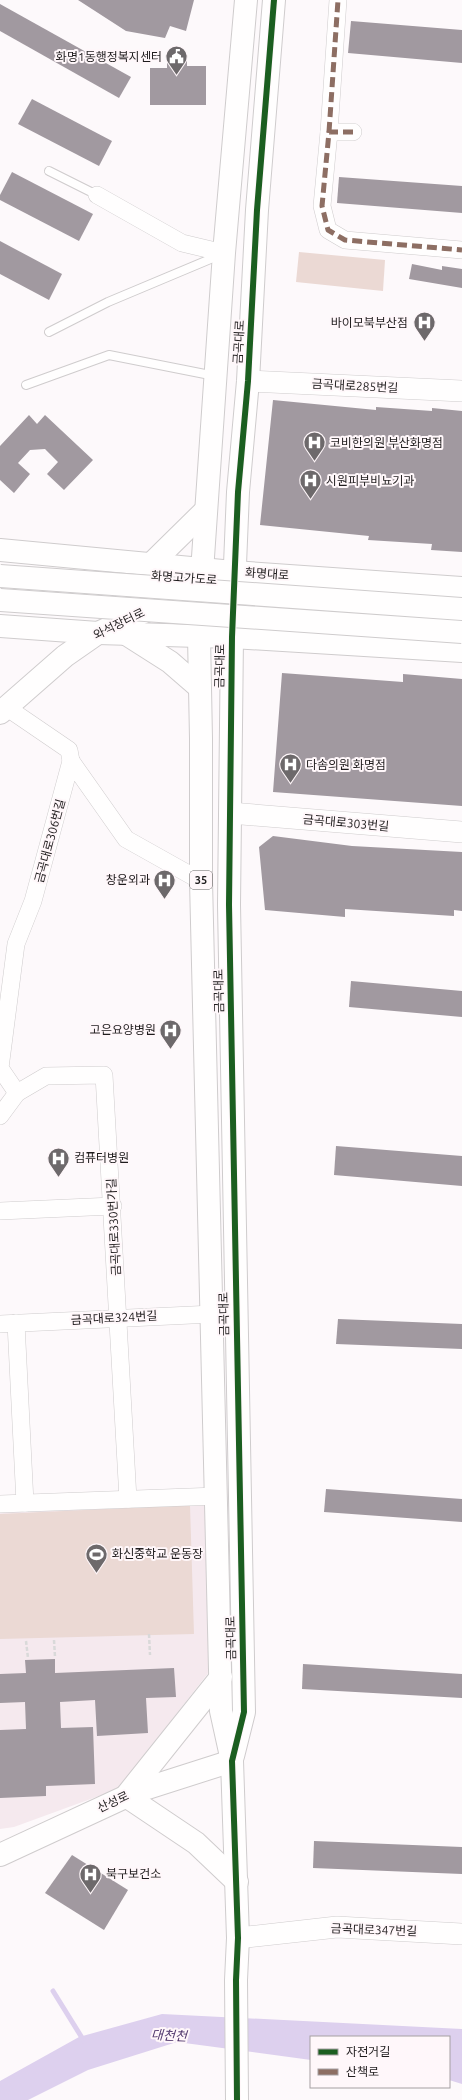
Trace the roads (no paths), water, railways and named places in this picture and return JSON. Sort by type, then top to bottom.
[{"type":"main road","name":"금곡대로","points":[[237,2100],[237,1882],[232,1761],[221,1711],[213,1314],[201,881],[199,636],[206,510],[224,253],[246,0]]},
{"type":"main road","name":"금곡대로","points":[[232,1761],[244,1712],[229,912],[233,572],[248,382],[257,210],[274,0]]},
{"type":"main road","points":[[152,564],[206,510]]},
{"type":"main road","name":"화명대로","points":[[0,550],[152,564],[202,577],[233,572],[462,588]]},
{"type":"main road","name":"화명고가도로","points":[[0,576],[462,609]]},
{"type":"main road","name":"와석장터로","points":[[3,710],[65,656],[98,632],[202,577]]},
{"type":"main road","points":[[0,600],[462,632]]},
{"type":"main road","points":[[0,626],[98,632],[232,637],[462,651]]},
{"type":"main road","points":[[125,633],[170,662],[200,688]]},
{"type":"main road","points":[[221,1677],[126,1796],[196,1843],[237,1882]]},
{"type":"main road","name":"산성로","points":[[0,1855],[126,1796],[232,1761]]},
{"type":"street","points":[[338,0],[329,132],[322,206],[328,230],[345,240],[462,250]]},
{"type":"street","points":[[329,132],[353,132]]},
{"type":"street","points":[[97,195],[182,243],[224,253]]},
{"type":"street","name":"금곡대로285번길","points":[[248,382],[462,391]]},
{"type":"street","points":[[3,710],[69,750],[72,761],[126,838],[201,881]]},
{"type":"street","name":"금곡대로306번길","points":[[17,1093],[0,1068],[16,944],[34,901],[72,761]]},
{"type":"street","name":"금곡대로303번길","points":[[230,813],[462,832]]},
{"type":"street","name":"금곡대로330번가길","points":[[0,1116],[17,1093],[46,1076],[104,1075],[113,1206],[128,1499]]},
{"type":"street","points":[[0,1211],[113,1206]]},
{"type":"street","name":"금곡대로324번길","points":[[25,1503],[8,1324],[213,1314]]},
{"type":"street","points":[[0,1504],[217,1496]]},
{"type":"street","name":"금곡대로347번길","points":[[238,1938],[337,1927],[462,1934]]},
{"type":"lane","points":[[49,171],[97,195]]},
{"type":"lane","points":[[49,332],[108,302],[224,253]]},
{"type":"lane","points":[[26,385],[108,355],[215,376]]},
{"type":"water","name":"대천천","points":[[162,2014],[462,2029],[462,2084],[450,2080],[450,2036],[310,2036],[310,2060],[177,2042],[88,2070],[28,2100],[0,2100],[0,2081],[79,2037]]},
{"type":"waterway","points":[[53,1991],[84,2041]]},
{"type":"place","name":"화명1동행정복지센터","points":[[177,76]]},
{"type":"place","name":"바이모북부산점","points":[[424,342]]},
{"type":"place","name":"코비한의원 부산화명점","points":[[315,462]]},
{"type":"place","name":"시원피부비뇨기과","points":[[311,500]]},
{"type":"place","name":"다솜의원 화명점","points":[[291,784]]},
{"type":"place","name":"창운외과","points":[[165,900]]},
{"type":"place","name":"고은요양병원","points":[[171,1050]]},
{"type":"place","name":"컴퓨터병원","points":[[58,1178]]},
{"type":"place","name":"화신중학교 운동장","points":[[96,1574]]},
{"type":"place","name":"북구보건소","points":[[90,1894]]}]
